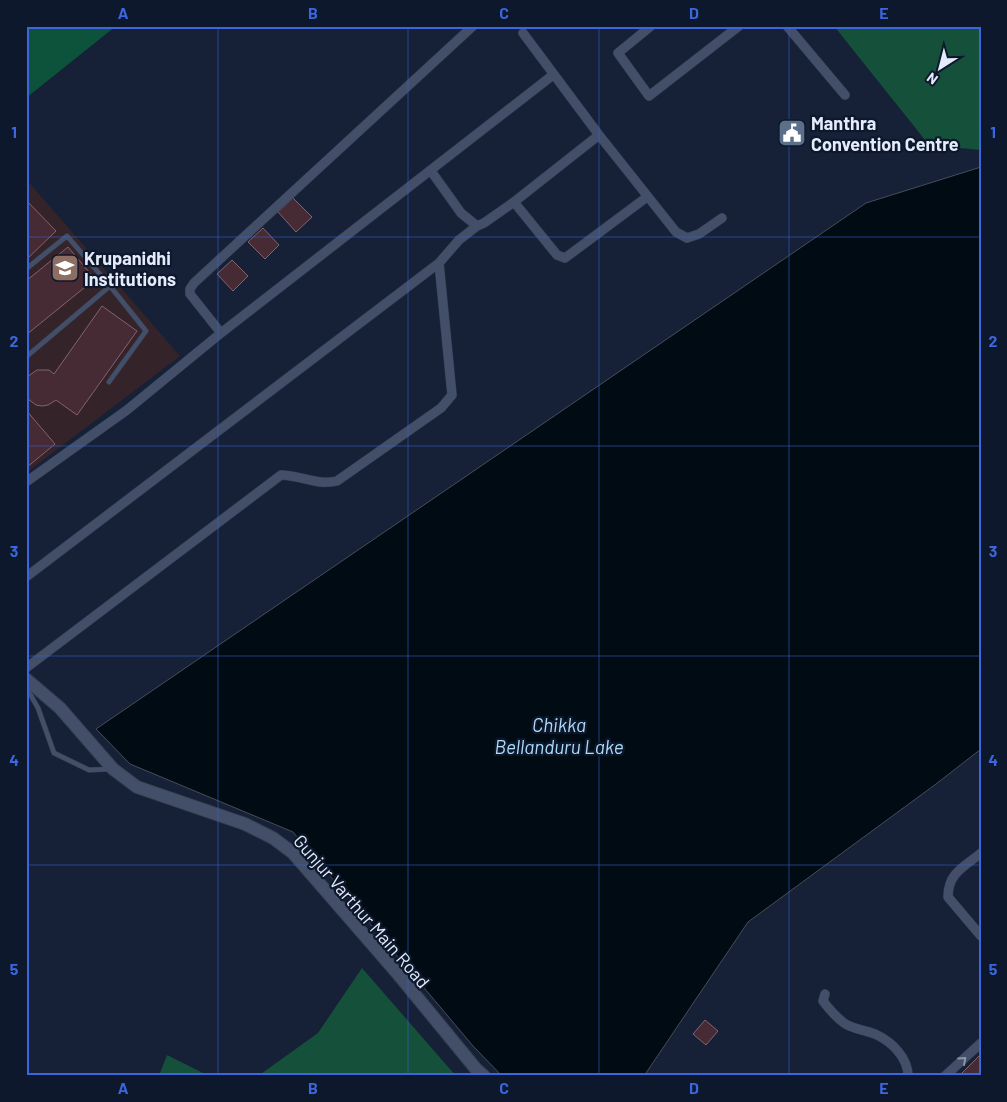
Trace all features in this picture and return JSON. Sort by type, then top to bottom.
[{"type":"main road","name":"Gunjur Varthur Main Road","points":[[26,679],[60,708],[114,769],[137,787],[245,824],[273,838],[293,853],[398,974],[476,1069],[484,1076]]},
{"type":"street","points":[[221,333],[190,294],[190,289],[194,283],[472,26]]},
{"type":"street","points":[[651,26],[618,54],[649,96],[739,26]]},
{"type":"street","points":[[788,26],[844,95]]},
{"type":"street","points":[[523,33],[599,135],[676,232],[687,238],[699,234],[722,218]]},
{"type":"street","points":[[26,482],[127,410],[221,333],[553,75]]},
{"type":"street","points":[[26,578],[439,263],[459,240],[514,202],[599,135]]},
{"type":"street","points":[[431,171],[461,213],[477,226]]},
{"type":"street","points":[[514,202],[556,255],[565,258],[647,196]]},
{"type":"street","points":[[26,668],[281,475],[293,475],[318,482],[330,483],[337,481],[441,408],[452,395],[439,263]]},
{"type":"street","points":[[981,853],[952,877],[948,887],[948,898],[981,936]]},
{"type":"street","points":[[825,994],[822,1001],[845,1024],[878,1035],[890,1043],[905,1059],[908,1076]]},
{"type":"street","points":[[945,1076],[981,1044]]},
{"type":"lane","points":[[26,269],[67,236],[146,330],[109,382]]},
{"type":"lane","points":[[26,357],[110,286]]},
{"type":"lane","points":[[26,687],[38,708],[54,753],[89,770],[114,769]]},
{"type":"shaded area","name":"Krupanidhi Institutions","points":[[26,179],[180,356],[26,473]]},
{"type":"green space","points":[[26,26],[116,26],[26,98]]},
{"type":"green space","points":[[834,26],[981,26],[981,150],[929,145]]},
{"type":"green space","points":[[362,968],[456,1076],[258,1076],[318,1033]]},
{"type":"green space","points":[[167,1055],[209,1076],[159,1076]]},
{"type":"water","name":"Chikka Bellanduru Lake","points":[[981,167],[981,749],[748,922],[644,1076],[502,1076],[473,1046],[293,832],[130,764],[96,729],[866,203]]},
{"type":"building","points":[[293,198],[312,217],[296,232],[278,212]]},
{"type":"building","points":[[26,200],[56,231],[26,260]]},
{"type":"building","points":[[263,228],[279,245],[265,259],[248,242]]},
{"type":"building","points":[[68,247],[95,279],[26,335],[26,281]]},
{"type":"building","points":[[232,260],[248,276],[233,291],[217,274]]},
{"type":"building","points":[[102,306],[137,331],[77,415],[56,400],[48,405],[36,405],[26,396],[27,377],[37,370],[49,370],[54,374]]},
{"type":"building","points":[[26,410],[55,444],[26,468]]},
{"type":"building","points":[[705,1020],[718,1031],[706,1045],[693,1034]]},
{"type":"building","points":[[981,1054],[981,1076],[959,1076]]},
{"type":"place","name":"Manthra Convention Centre","points":[[792,133]]},
{"type":"place","name":"Krupanidhi Institutions","points":[[65,268]]}]
